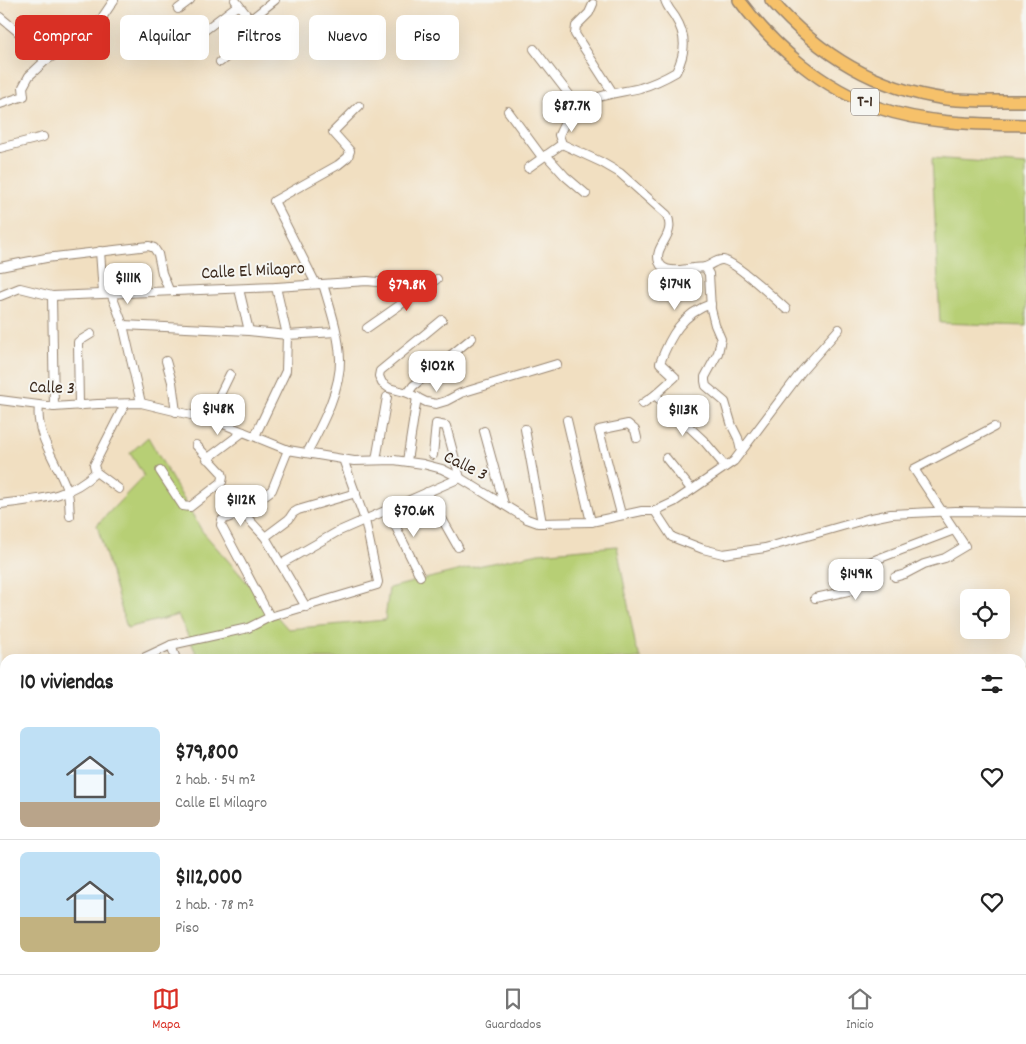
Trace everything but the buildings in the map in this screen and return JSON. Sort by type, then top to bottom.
[{"type":"highway","name":"T-1","points":[[739,0],[766,33],[795,60],[830,84],[858,100],[880,108],[931,119],[980,124],[1026,125]]},
{"type":"highway","name":"T-1","points":[[771,0],[793,23],[831,56],[855,70],[882,81],[900,88],[944,98],[1026,102]]},
{"type":"street","points":[[0,104],[24,96],[23,87],[29,76],[45,61],[94,31],[114,0]]},
{"type":"street","points":[[178,9],[190,0]]},
{"type":"street","points":[[256,15],[275,0]]},
{"type":"street","points":[[665,0],[681,28],[684,38],[685,49],[676,72],[654,84],[613,93],[578,106],[564,123],[559,134],[562,144],[620,173],[666,215],[670,224],[669,231],[658,255],[659,263],[664,268],[677,270],[704,267],[720,260],[726,260],[754,280],[786,309]]},
{"type":"street","points":[[209,26],[236,2],[246,15]]},
{"type":"street","points":[[593,4],[589,13],[576,26],[575,34],[613,93]]},
{"type":"street","points":[[0,17],[17,31],[45,61]]},
{"type":"street","points":[[534,49],[578,106]]},
{"type":"street","points":[[307,453],[318,432],[337,381],[340,361],[336,332],[320,284],[274,202],[348,157],[350,151],[333,132],[359,106]]},
{"type":"street","points":[[508,111],[544,156],[586,194]]},
{"type":"street","points":[[0,148],[43,137]]},
{"type":"street","points":[[528,168],[562,144]]},
{"type":"street","points":[[0,267],[46,258],[138,246],[153,247],[158,254],[162,273],[169,290]]},
{"type":"street","points":[[100,251],[102,294]]},
{"type":"street","points":[[704,267],[711,281],[711,304],[715,325],[721,339],[718,353],[705,377],[705,382],[706,386],[725,402],[741,451]]},
{"type":"street","points":[[367,328],[437,279]]},
{"type":"street","name":"Calle El Milagro","points":[[0,296],[20,288],[52,296],[169,290],[239,289],[350,281],[378,281],[418,291]]},
{"type":"street","points":[[255,436],[286,371],[287,335],[276,287]]},
{"type":"street","points":[[239,289],[248,331]]},
{"type":"street","points":[[112,293],[123,325],[141,403]]},
{"type":"street","points":[[52,296],[54,407]]},
{"type":"street","points":[[642,404],[675,377],[660,363],[665,349],[682,320],[698,308],[711,304]]},
{"type":"street","points":[[442,320],[388,363],[379,373],[381,381],[386,387],[408,393],[431,404],[442,403],[461,392],[557,364]]},
{"type":"street","points":[[123,325],[248,331],[287,335],[336,332]]},
{"type":"street","name":"Calle 3","points":[[0,400],[54,407],[141,403],[208,419],[288,450],[343,459],[407,461],[442,469],[527,519],[542,523],[591,522],[642,510],[655,511],[674,502],[734,461],[802,371],[840,329]]},
{"type":"street","points":[[79,406],[78,342],[91,334]]},
{"type":"street","points":[[408,393],[413,386],[472,338]]},
{"type":"street","points":[[166,360],[172,382],[176,412]]},
{"type":"street","points":[[208,419],[230,374]]},
{"type":"street","points":[[655,395],[704,441],[725,466]]},
{"type":"street","points":[[376,460],[387,397]]},
{"type":"street","points":[[407,461],[417,397]]},
{"type":"street","points":[[119,489],[96,472],[94,465],[125,404]]},
{"type":"street","points":[[39,406],[38,416],[41,432],[68,492],[70,516]]},
{"type":"street","points":[[567,420],[591,522]]},
{"type":"street","points":[[281,564],[319,541],[460,478],[446,426],[436,424],[433,455]]},
{"type":"street","points":[[621,514],[599,430],[628,424],[635,430],[637,438]]},
{"type":"street","points":[[895,577],[924,564],[945,558],[965,546],[914,469],[994,427]]},
{"type":"street","points":[[525,429],[542,523]]},
{"type":"street","points":[[484,431],[504,504]]},
{"type":"street","points":[[207,459],[243,432]]},
{"type":"street","points":[[160,471],[183,506],[188,507],[223,479],[222,473],[196,445]]},
{"type":"street","points":[[270,618],[221,525],[222,520],[242,512],[272,490],[279,477],[288,450]]},
{"type":"street","points":[[666,458],[691,489]]},
{"type":"street","points":[[155,654],[171,645],[248,628],[270,618],[320,601],[377,585],[378,582],[365,520],[343,459]]},
{"type":"street","points":[[0,504],[56,496],[68,492],[87,481],[96,472]]},
{"type":"street","points":[[426,492],[458,547]]},
{"type":"street","points":[[265,537],[298,510],[356,493]]},
{"type":"street","points":[[387,509],[420,576]]},
{"type":"street","points":[[655,511],[672,537],[703,549],[723,554],[765,548],[880,516],[943,511],[1025,515]]},
{"type":"street","points":[[242,512],[265,537],[306,607]]},
{"type":"street","points":[[814,598],[853,590],[859,576],[859,566],[954,530]]},
{"type":"street","points":[[171,645],[174,654]]},
{"type":"green space","points":[[932,158],[1026,165],[1026,326],[940,323]]},
{"type":"green space","points":[[148,437],[202,531],[288,629],[385,620],[389,588],[539,553],[617,546],[636,648],[639,654],[197,654],[178,615],[127,628],[97,525],[144,476],[130,453]]}]
